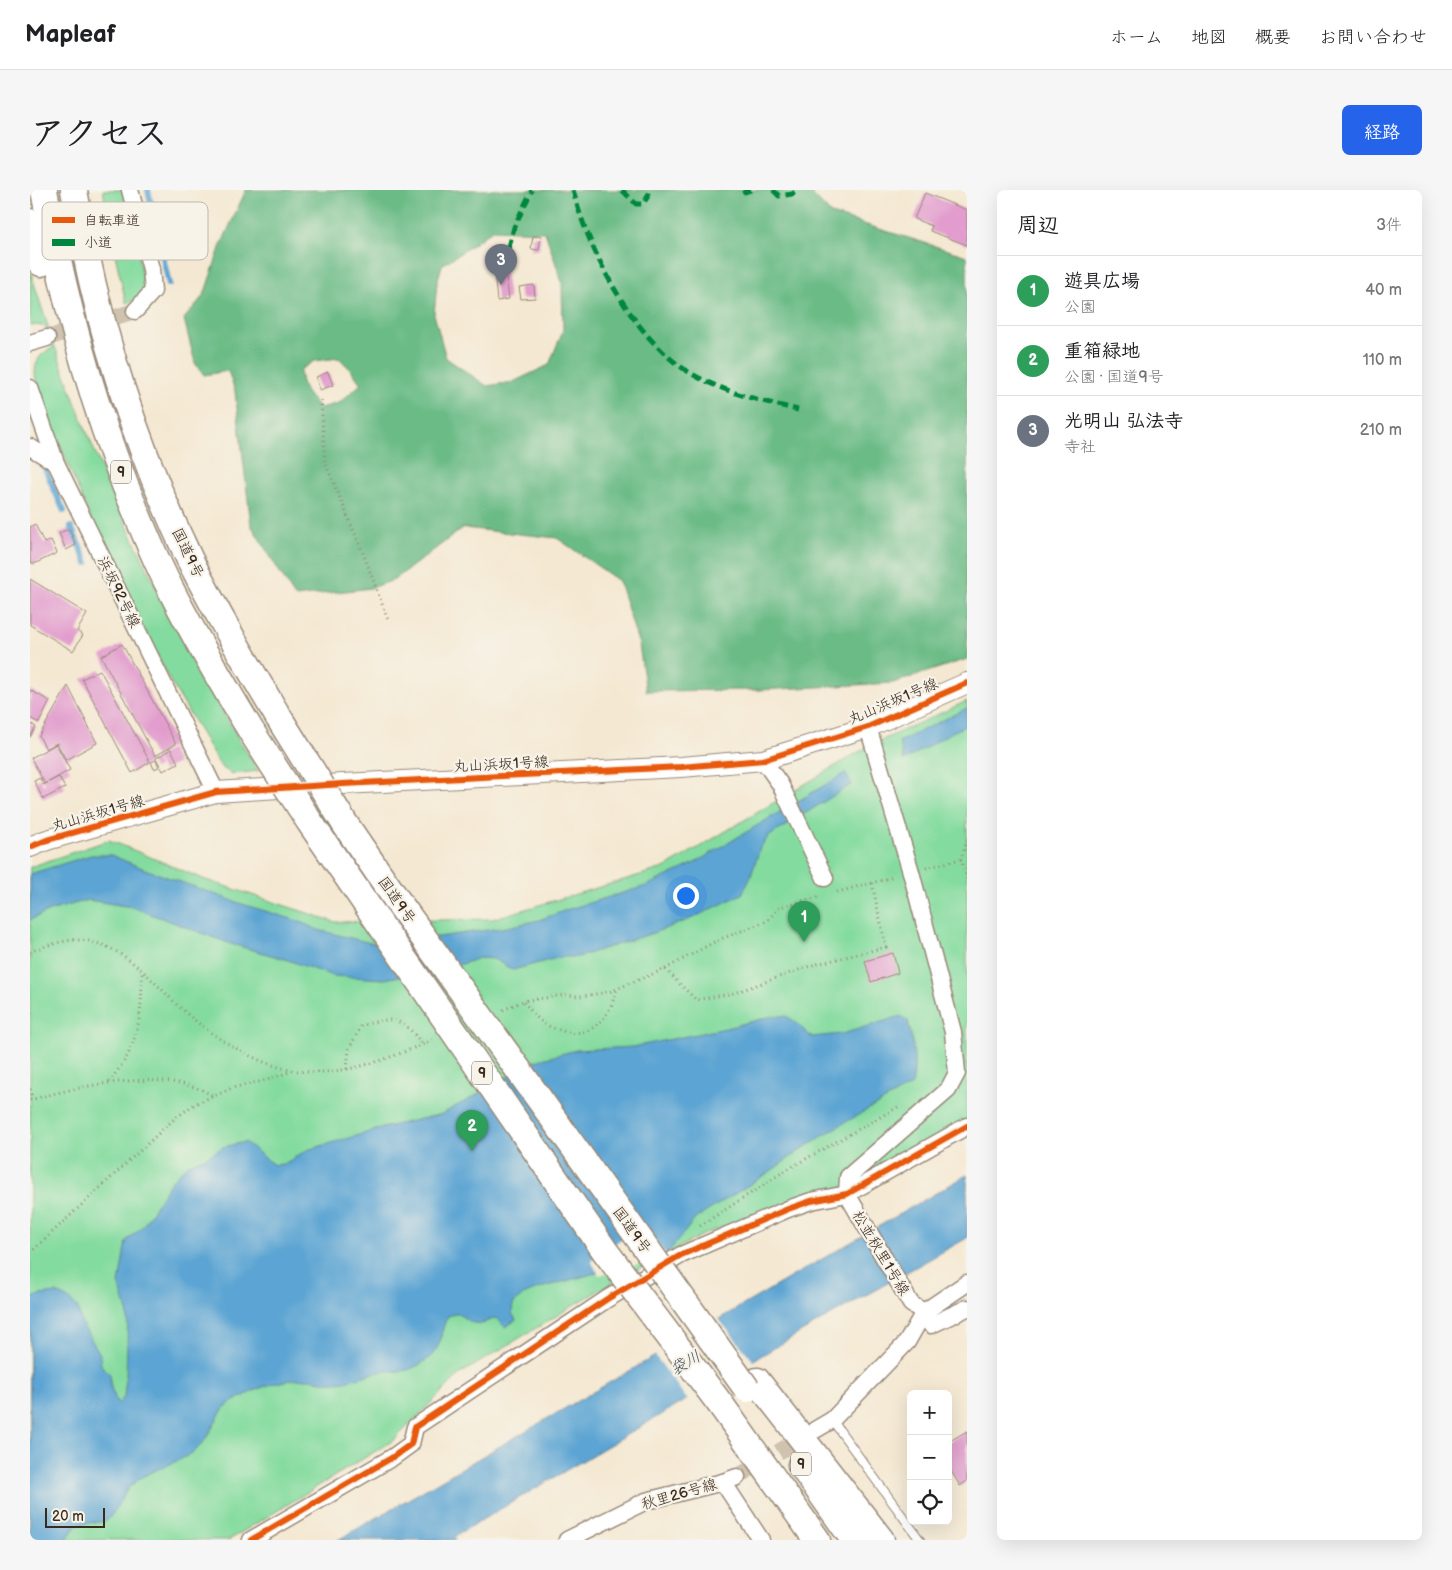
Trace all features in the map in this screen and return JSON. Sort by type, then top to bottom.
[{"type":"highway","points":[[30,222],[66,344],[113,453]]},
{"type":"highway","name":"国道9号","points":[[59,260],[69,310],[113,453],[168,584],[222,684],[309,821],[605,1251],[716,1409],[817,1540]]},
{"type":"highway","name":"国道9号","points":[[87,260],[101,317],[126,399],[174,524],[199,577],[229,633],[279,718],[326,795],[368,858],[632,1230],[752,1385],[854,1540]]},
{"type":"highway","points":[[106,260],[141,442]]},
{"type":"highway","points":[[752,1385],[881,1540]]},
{"type":"highway","points":[[716,1409],[795,1540]]},
{"type":"street","points":[[136,311],[153,291],[149,260]]},
{"type":"street","points":[[30,344],[47,338]]},
{"type":"street","name":"浜坂92号線","points":[[30,388],[56,463],[216,792]]},
{"type":"street","points":[[30,447],[56,463]]},
{"type":"street","name":"丸山浜坂1号線","points":[[30,847],[47,840],[216,792],[681,767],[763,760],[868,726],[967,683]]},
{"type":"street","points":[[850,1199],[848,1177],[948,1090],[958,1073],[953,1032],[911,872],[868,726]]},
{"type":"street","points":[[763,760],[780,784],[824,878]]},
{"type":"street","points":[[251,1540],[393,1457],[411,1444],[415,1427],[607,1299],[674,1259],[788,1209],[811,1201],[850,1199],[967,1126]]},
{"type":"street","name":"松並秋里1号線","points":[[850,1199],[918,1308]]},
{"type":"street","points":[[815,1430],[832,1420],[906,1342],[918,1308],[967,1283]]},
{"type":"street","points":[[918,1308],[931,1325],[967,1308]]},
{"type":"street","name":"秋里26号線","points":[[567,1540],[646,1501],[730,1479],[761,1540]]},
{"type":"lane","points":[[832,1420],[920,1540]]},
{"type":"path","points":[[321,400],[325,462],[363,553],[388,620]]},
{"type":"path","points":[[967,840],[961,859],[967,880]]},
{"type":"path","points":[[834,893],[961,859]]},
{"type":"path","points":[[665,969],[696,1000],[734,993],[813,965],[886,947],[872,883]]},
{"type":"path","points":[[500,1011],[523,1001],[564,995],[582,996],[609,992],[665,969],[718,940],[767,920],[780,907],[824,895]]},
{"type":"path","points":[[30,952],[56,942],[88,940],[114,950],[142,971],[204,1029],[247,1053],[280,1068],[325,1071],[360,1067],[433,1040]]},
{"type":"path","points":[[108,1082],[130,1051],[136,1032],[141,1011],[142,971]]},
{"type":"path","points":[[523,1001],[540,1021],[549,1027],[580,1034],[595,1028],[602,1020],[617,988]]},
{"type":"path","points":[[347,1069],[349,1049],[361,1026],[375,1021],[392,1020],[406,1024],[422,1044]]},
{"type":"path","points":[[30,1253],[174,1119],[195,1104],[232,1088],[267,1080],[292,1070]]},
{"type":"path","points":[[30,1089],[31,1100],[108,1082],[156,1081],[203,1090],[214,1096]]},
{"type":"path","points":[[693,1230],[788,1169],[905,1104]]},
{"type":"green space","points":[[103,190],[126,190],[128,202],[105,202]]},
{"type":"green space","points":[[246,190],[808,190],[831,214],[967,256],[967,659],[893,683],[759,690],[646,691],[639,645],[619,581],[557,538],[463,528],[394,580],[371,588],[295,597],[251,525],[235,391],[228,371],[204,375],[195,363],[184,319],[204,295],[221,245]],"holes":[[[492,230],[545,232],[562,282],[563,330],[549,365],[513,382],[487,386],[446,358],[434,314],[437,283],[442,265]],[[339,358],[361,384],[339,403],[321,408],[306,392],[300,370],[314,361]]]},
{"type":"green space","points":[[116,260],[139,260],[143,279],[140,299],[126,303]]},
{"type":"green space","points":[[30,270],[74,400],[128,528],[189,651],[258,771],[232,774],[221,767],[168,677],[95,529],[61,448],[36,380],[35,369],[38,360],[44,353],[53,348],[45,326],[30,325]]},
{"type":"green space","points":[[967,701],[967,1120],[860,1182],[706,1233],[596,1292],[460,1374],[394,1440],[229,1540],[30,1540],[30,867],[109,840],[203,879],[335,922],[492,919],[664,868],[869,746]]},
{"type":"water","points":[[967,708],[967,725],[904,761],[899,742]]},
{"type":"water","points":[[845,773],[852,784],[768,837],[760,848],[750,879],[742,894],[693,918],[656,932],[578,957],[561,957],[513,970],[494,959],[479,958],[462,964],[385,979],[333,976],[282,958],[231,944],[132,907],[88,900],[49,911],[30,920],[30,874],[91,855],[111,855],[142,868],[242,904],[298,921],[318,930],[371,943],[439,937],[508,927],[539,920],[646,886],[693,864]]},
{"type":"water","points":[[773,1016],[786,1016],[796,1022],[811,1037],[842,1034],[901,1016],[908,1021],[913,1045],[914,1068],[912,1085],[805,1147],[695,1219],[667,1254],[540,1288],[523,1295],[513,1304],[512,1313],[516,1320],[505,1327],[496,1318],[485,1322],[472,1323],[458,1313],[448,1316],[433,1354],[415,1367],[407,1370],[384,1371],[336,1382],[306,1379],[295,1380],[280,1382],[257,1389],[224,1408],[205,1440],[197,1449],[183,1458],[149,1473],[134,1483],[105,1522],[94,1522],[76,1526],[66,1540],[30,1540],[30,1299],[39,1295],[56,1293],[67,1298],[77,1307],[82,1324],[100,1354],[101,1365],[110,1374],[111,1388],[118,1404],[124,1397],[126,1377],[128,1315],[119,1284],[126,1241],[143,1226],[172,1180],[187,1165],[223,1147],[245,1142],[274,1165],[284,1164],[307,1150],[386,1127],[442,1114],[535,1061],[576,1050],[633,1047],[726,1028]]},
{"type":"water","name":"袋川","points":[[967,1175],[967,1238],[810,1327],[458,1534],[454,1538],[456,1540],[338,1540]]},
{"type":"pier","points":[[642,1224],[667,1256],[599,1275],[591,1261]]},
{"type":"pier","points":[[717,1317],[755,1363],[689,1402],[654,1354]]},
{"type":"building","points":[[925,193],[967,210],[967,245],[930,231],[932,226],[914,219]]},
{"type":"building","points":[[533,236],[541,236],[539,250],[531,249]]},
{"type":"building","points":[[505,270],[509,299],[497,301],[494,271]]},
{"type":"building","points":[[534,285],[535,298],[521,299],[519,287]]},
{"type":"building","points":[[328,372],[333,385],[320,390],[316,377]]},
{"type":"building","points":[[35,524],[44,543],[51,540],[57,553],[34,564],[30,562],[30,527]]},
{"type":"building","points":[[69,529],[76,545],[66,550],[59,533]]},
{"type":"building","points":[[30,579],[87,614],[77,631],[83,635],[73,651],[30,625]]},
{"type":"building","points":[[122,644],[176,744],[155,756],[101,656]]},
{"type":"building","points":[[100,670],[150,762],[132,773],[82,679]]},
{"type":"building","points":[[68,686],[97,743],[66,760],[57,743],[46,749],[39,736]]},
{"type":"building","points":[[30,690],[50,701],[39,723],[30,718]]},
{"type":"building","points":[[30,723],[36,727],[30,737]]},
{"type":"building","points":[[56,744],[70,770],[45,784],[31,758]]},
{"type":"building","points":[[171,749],[178,763],[163,771],[156,758]]},
{"type":"building","points":[[156,760],[159,767],[154,769],[151,762]]},
{"type":"building","points":[[59,777],[65,788],[43,799],[34,781],[40,778],[43,785]]},
{"type":"building","points":[[893,953],[898,973],[871,982],[865,961]]},
{"type":"building","points":[[967,1431],[967,1481],[960,1486],[952,1473],[952,1440]]},
{"type":"waterway","points":[[148,190],[151,202]]},
{"type":"waterway","points":[[164,260],[169,284]]},
{"type":"waterway","points":[[42,462],[64,511]]},
{"type":"waterway","points":[[71,527],[87,563]]},
{"type":"tunnel","points":[[47,338],[135,311]]},
{"type":"tunnel","points":[[737,1477],[808,1434]]},
{"type":"marked path","points":[[505,263],[514,227],[532,190]]},
{"type":"marked path","points":[[573,190],[590,239],[601,265],[615,290],[631,315],[667,356],[687,371],[713,385],[741,395],[798,410]]},
{"type":"marked path","points":[[622,190],[636,204],[643,204],[650,190]]},
{"type":"marked path","points":[[743,190],[745,192],[751,190]]},
{"type":"marked path","points":[[773,190],[779,196],[792,194],[798,190]]},
{"type":"cycle path","points":[[30,847],[47,840],[216,792],[681,767],[763,760],[868,727],[967,683]]},
{"type":"cycle path","points":[[251,1540],[393,1457],[411,1444],[415,1427],[607,1299],[681,1255],[788,1209],[811,1201],[847,1194],[967,1126]]},
{"type":"place","name":"光明山 弘法寺","points":[[501,285]]},
{"type":"place","name":"遊具広場","points":[[804,942]]},
{"type":"place","name":"重箱緑地","points":[[472,1151]]}]
